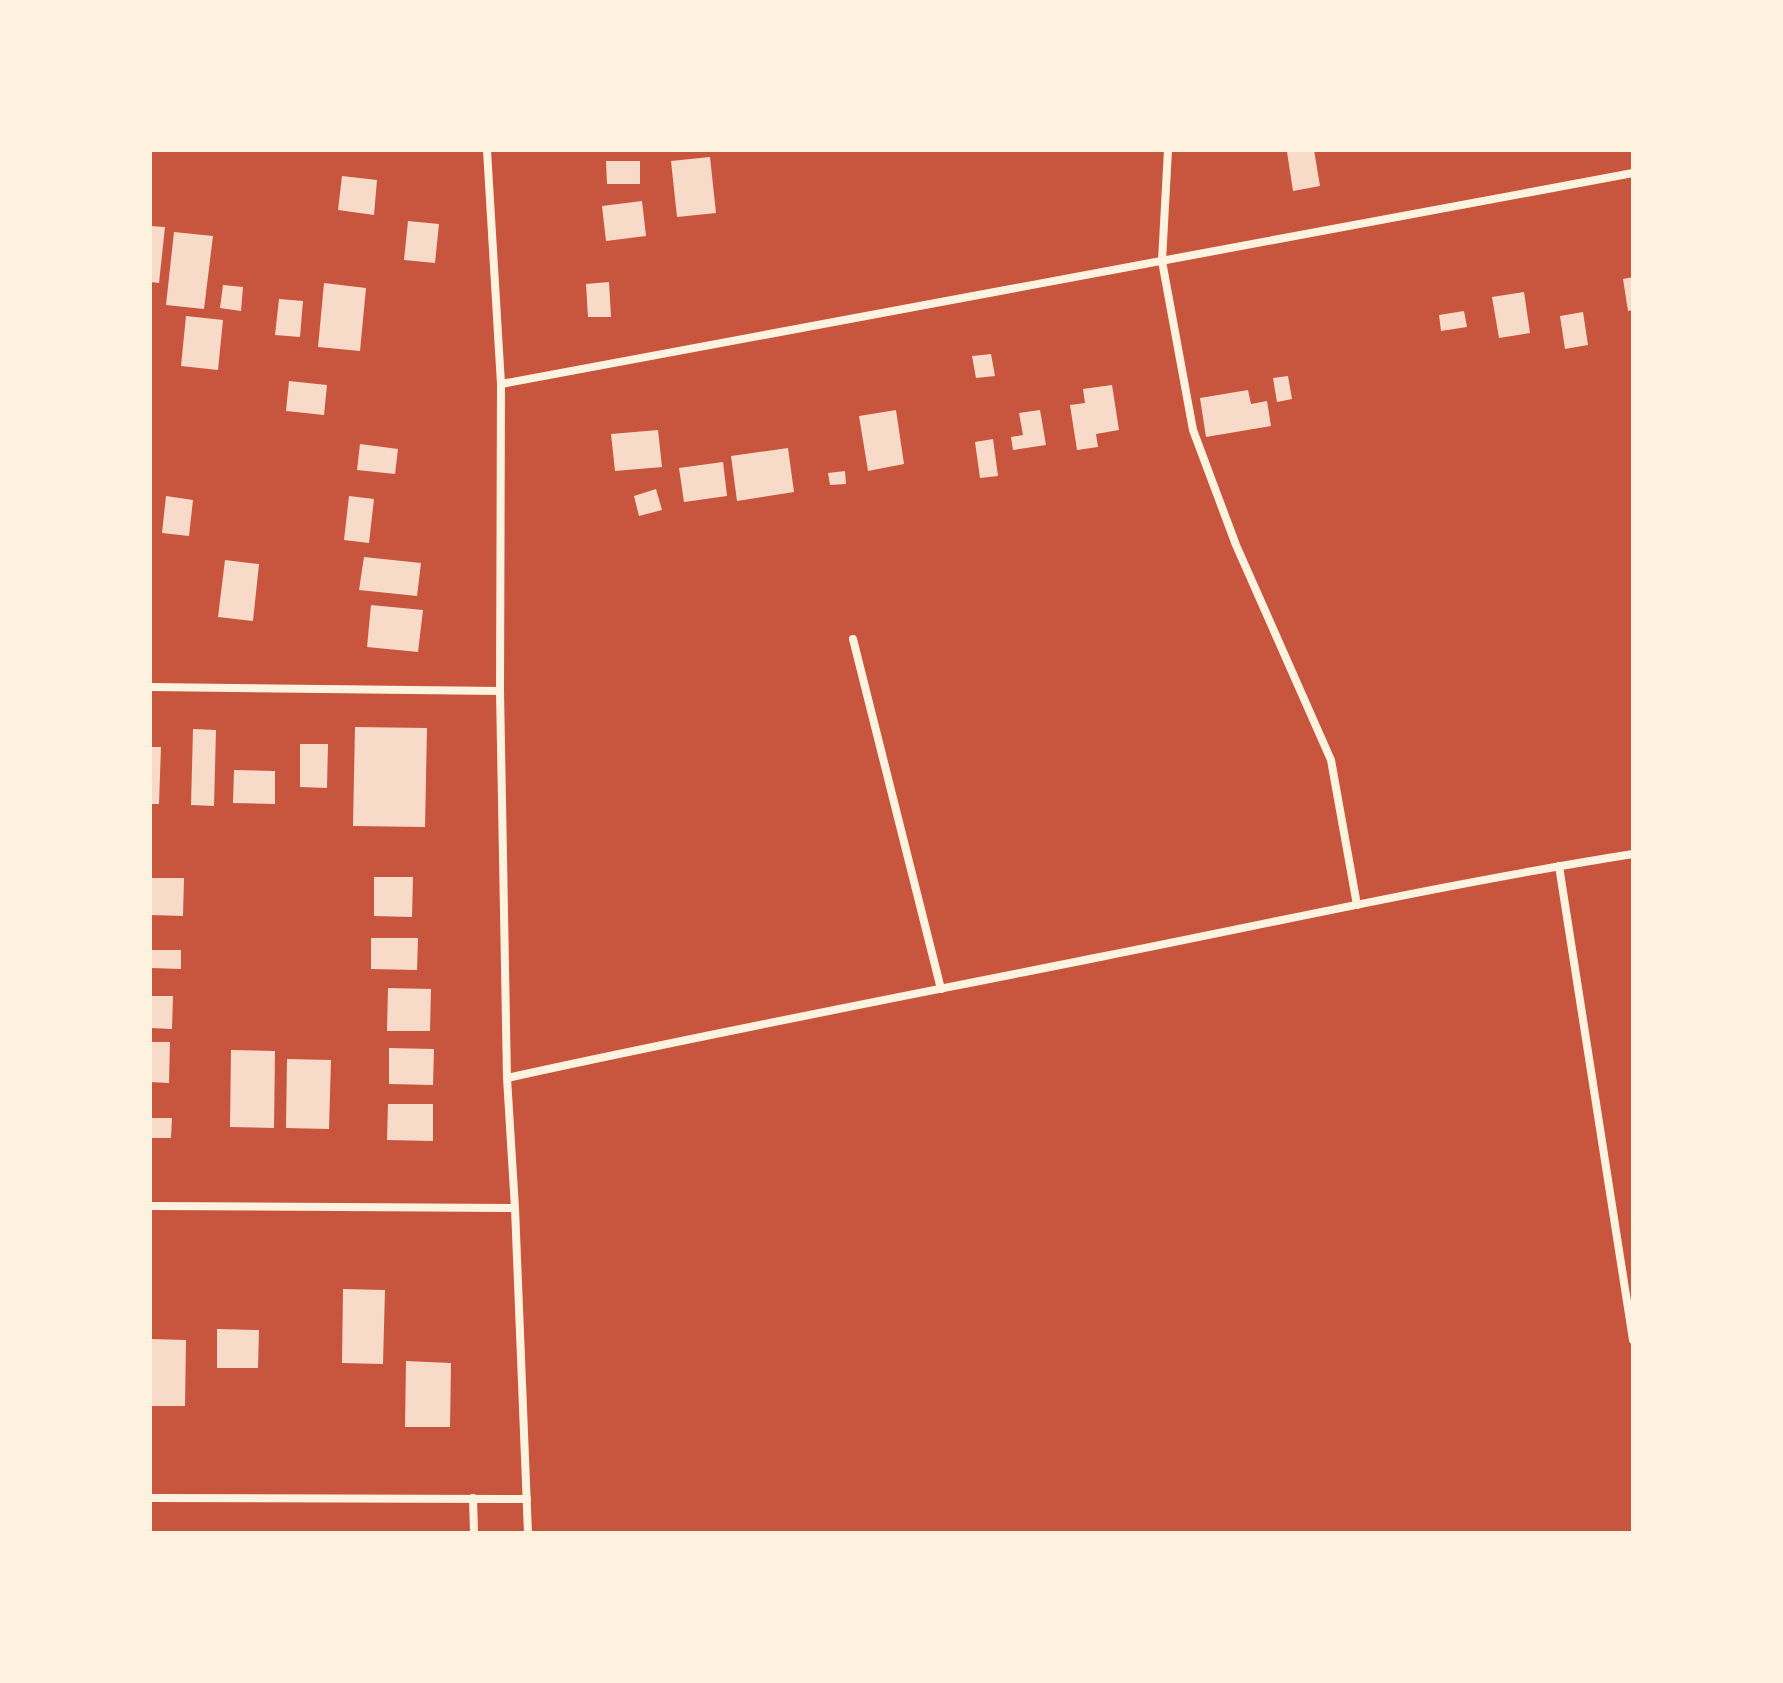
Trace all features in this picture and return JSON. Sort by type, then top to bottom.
[{"type":"street","points":[[487,150],[501,384],[500,691],[507,1078],[528,1533]]},
{"type":"street","points":[[1168,150],[1162,261],[1193,430],[1236,545],[1331,760],[1357,905]]},
{"type":"street","points":[[501,384],[1633,173]]},
{"type":"street","points":[[853,639],[941,989]]},
{"type":"street","points":[[150,687],[500,691]]},
{"type":"street","points":[[507,1078],[646,1047],[1357,905],[1633,854]]},
{"type":"street","points":[[1559,866],[1633,1340]]},
{"type":"street","points":[[150,1206],[515,1208]]},
{"type":"street","points":[[150,1498],[527,1499]]},
{"type":"street","points":[[473,1498],[474,1533]]},
{"type":"building","points":[[1314,150],[1320,186],[1293,191],[1287,152]]},
{"type":"building","points":[[710,157],[716,213],[677,217],[671,161]]},
{"type":"building","points":[[606,161],[640,161],[640,184],[607,184]]},
{"type":"building","points":[[342,176],[377,180],[374,215],[338,210]]},
{"type":"building","points":[[642,201],[646,236],[606,241],[602,206]]},
{"type":"building","points":[[408,221],[439,224],[435,263],[404,260]]},
{"type":"building","points":[[150,226],[165,227],[159,283],[150,282]]},
{"type":"building","points":[[174,232],[213,236],[204,309],[166,305]]},
{"type":"building","points":[[1633,277],[1633,310],[1628,311],[1623,279]]},
{"type":"building","points":[[609,282],[611,317],[588,317],[586,284]]},
{"type":"building","points":[[324,283],[366,288],[360,351],[318,347]]},
{"type":"building","points":[[223,285],[243,287],[241,311],[220,308]]},
{"type":"building","points":[[1524,292],[1530,333],[1499,338],[1492,297]]},
{"type":"building","points":[[279,299],[303,301],[300,337],[275,335]]},
{"type":"building","points":[[1464,311],[1467,327],[1441,331],[1439,315]]},
{"type":"building","points":[[1583,312],[1588,345],[1565,349],[1560,316]]},
{"type":"building","points":[[186,316],[223,320],[218,370],[181,366]]},
{"type":"building","points":[[991,354],[995,376],[976,378],[972,356]]},
{"type":"building","points":[[1288,376],[1292,399],[1277,402],[1273,378]]},
{"type":"building","points":[[289,381],[327,385],[324,415],[286,411]]},
{"type":"building","points":[[1112,385],[1119,430],[1096,434],[1098,447],[1077,450],[1070,405],[1085,403],[1083,389]]},
{"type":"building","points":[[1248,390],[1251,404],[1267,401],[1271,426],[1206,437],[1200,398]]},
{"type":"building","points":[[896,410],[904,464],[868,471],[859,416]]},
{"type":"building","points":[[1040,410],[1046,445],[1013,450],[1011,437],[1023,435],[1019,413]]},
{"type":"building","points":[[658,430],[662,467],[615,471],[611,434]]},
{"type":"building","points":[[993,439],[998,476],[980,478],[975,442]]},
{"type":"building","points":[[360,444],[398,449],[395,474],[357,470]]},
{"type":"building","points":[[788,448],[794,492],[737,501],[731,456]]},
{"type":"building","points":[[723,462],[727,496],[684,502],[679,468]]},
{"type":"building","points":[[845,471],[846,484],[830,485],[828,473]]},
{"type":"building","points":[[656,489],[662,510],[639,516],[634,496]]},
{"type":"building","points":[[166,496],[193,500],[189,536],[162,533]]},
{"type":"building","points":[[349,496],[374,499],[369,543],[344,540]]},
{"type":"building","points":[[364,557],[421,563],[417,596],[359,590]]},
{"type":"building","points":[[225,560],[259,564],[253,621],[218,617]]},
{"type":"building","points":[[371,605],[423,610],[418,652],[367,647]]},
{"type":"building","points":[[355,727],[427,728],[425,827],[353,826]]},
{"type":"building","points":[[193,729],[216,730],[214,806],[191,805]]},
{"type":"building","points":[[300,744],[328,744],[327,788],[300,787]]},
{"type":"building","points":[[150,747],[161,747],[159,804],[150,804]]},
{"type":"building","points":[[234,770],[275,771],[275,804],[233,803]]},
{"type":"building","points":[[374,877],[413,877],[412,917],[374,916]]},
{"type":"building","points":[[150,878],[184,878],[183,916],[150,915]]},
{"type":"building","points":[[371,938],[418,938],[417,970],[371,969]]},
{"type":"building","points":[[150,950],[181,950],[181,969],[150,968]]},
{"type":"building","points":[[388,988],[431,989],[430,1031],[387,1031]]},
{"type":"building","points":[[150,996],[173,996],[172,1029],[150,1028]]},
{"type":"building","points":[[150,1042],[170,1042],[169,1083],[150,1082]]},
{"type":"building","points":[[389,1048],[434,1049],[433,1085],[389,1084]]},
{"type":"building","points":[[231,1050],[275,1051],[274,1128],[230,1127]]},
{"type":"building","points":[[287,1059],[331,1060],[329,1129],[286,1128]]},
{"type":"building","points":[[388,1104],[433,1104],[433,1141],[387,1140]]},
{"type":"building","points":[[150,1118],[172,1118],[171,1138],[150,1138]]},
{"type":"building","points":[[343,1289],[385,1290],[383,1364],[342,1363]]},
{"type":"building","points":[[217,1329],[259,1330],[258,1368],[217,1368]]},
{"type":"building","points":[[151,1339],[186,1340],[185,1406],[150,1406]]},
{"type":"building","points":[[406,1361],[451,1363],[450,1427],[405,1427]]}]
